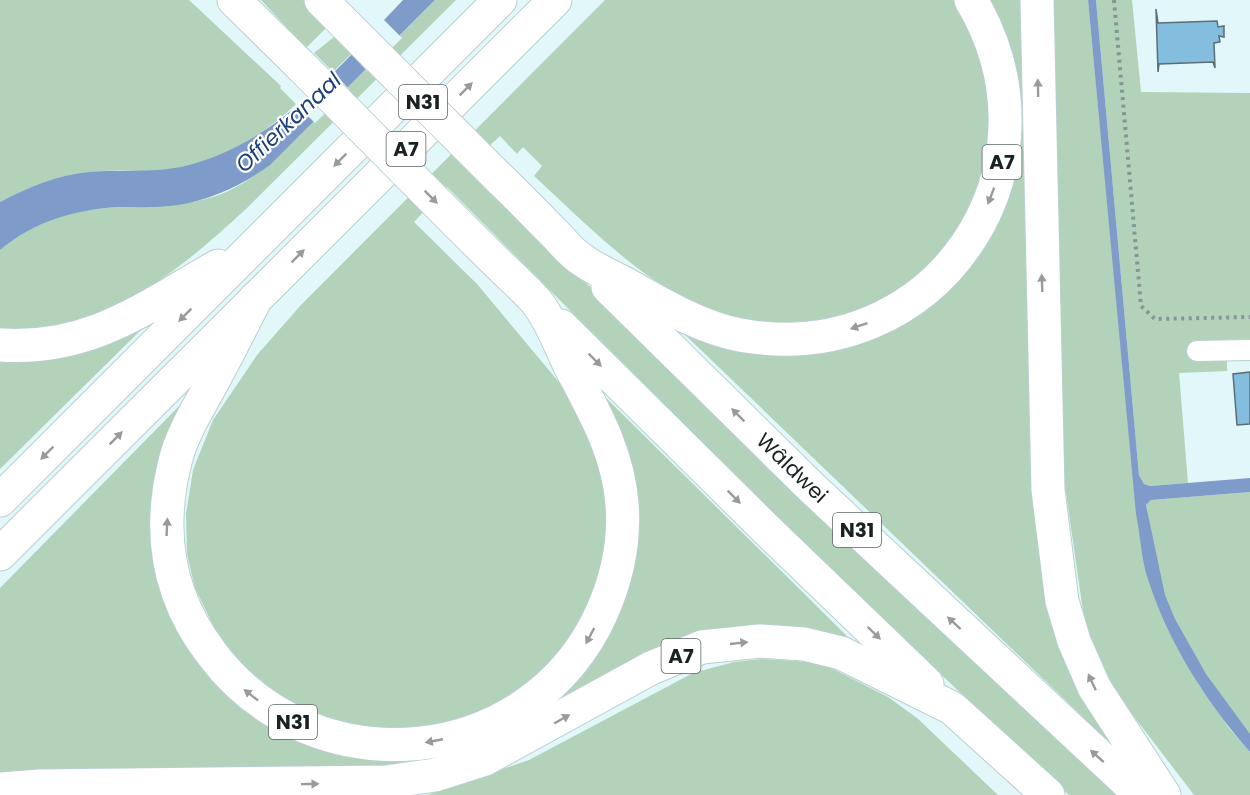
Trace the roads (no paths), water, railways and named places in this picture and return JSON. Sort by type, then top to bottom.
[{"type":"highway","name":"N31","points":[[321,0],[579,259]]},
{"type":"highway","name":"A7","points":[[0,500],[500,0]]},
{"type":"highway","name":"A7","points":[[0,554],[555,0]]},
{"type":"highway","name":"A7","points":[[579,259],[702,323],[738,334],[765,338],[791,340],[844,331],[889,314],[911,300],[934,282],[963,251],[990,201],[1001,168],[1007,121],[1003,78],[983,20],[971,0]]},
{"type":"highway","points":[[1036,0],[1047,469],[1053,544],[1062,602],[1074,641],[1094,687],[1164,795]]},
{"type":"highway","name":"N31","points":[[237,2],[766,529],[952,708],[1048,795]]},
{"type":"highway","name":"A7","points":[[0,345],[24,347],[90,336],[133,317],[256,244]]},
{"type":"highway","name":"Wâldwei","points":[[579,259],[811,487],[1141,795]]},
{"type":"highway","name":"N31","points":[[256,298],[200,402],[175,461],[166,536],[172,580],[193,629],[240,687],[267,708],[298,725],[325,735],[357,743],[409,745],[460,736],[508,717],[551,685],[574,661],[590,638],[613,582],[623,524],[620,487],[613,455],[603,425],[539,304]]},
{"type":"highway","name":"A7","points":[[0,789],[41,786],[386,782],[435,775],[485,759],[511,747],[651,668],[702,647],[760,641],[804,644],[841,653],[952,708]]},
{"type":"street","points":[[1197,351],[1250,350]]},
{"type":"water","name":"Offierkanaal","points":[[403,0],[435,0],[270,165],[259,172],[227,190],[178,205],[103,208],[71,214],[26,232],[0,250],[0,202],[32,187],[66,176],[90,172],[181,167],[215,157],[246,142],[276,123],[330,77]]},
{"type":"water","points":[[1088,0],[1096,0],[1139,475],[1144,484],[1150,486],[1250,478],[1250,492],[1151,500],[1146,505],[1165,595],[1175,619],[1206,674],[1250,734],[1250,752],[1218,712],[1189,668],[1164,622],[1144,566],[1136,514]]}]
